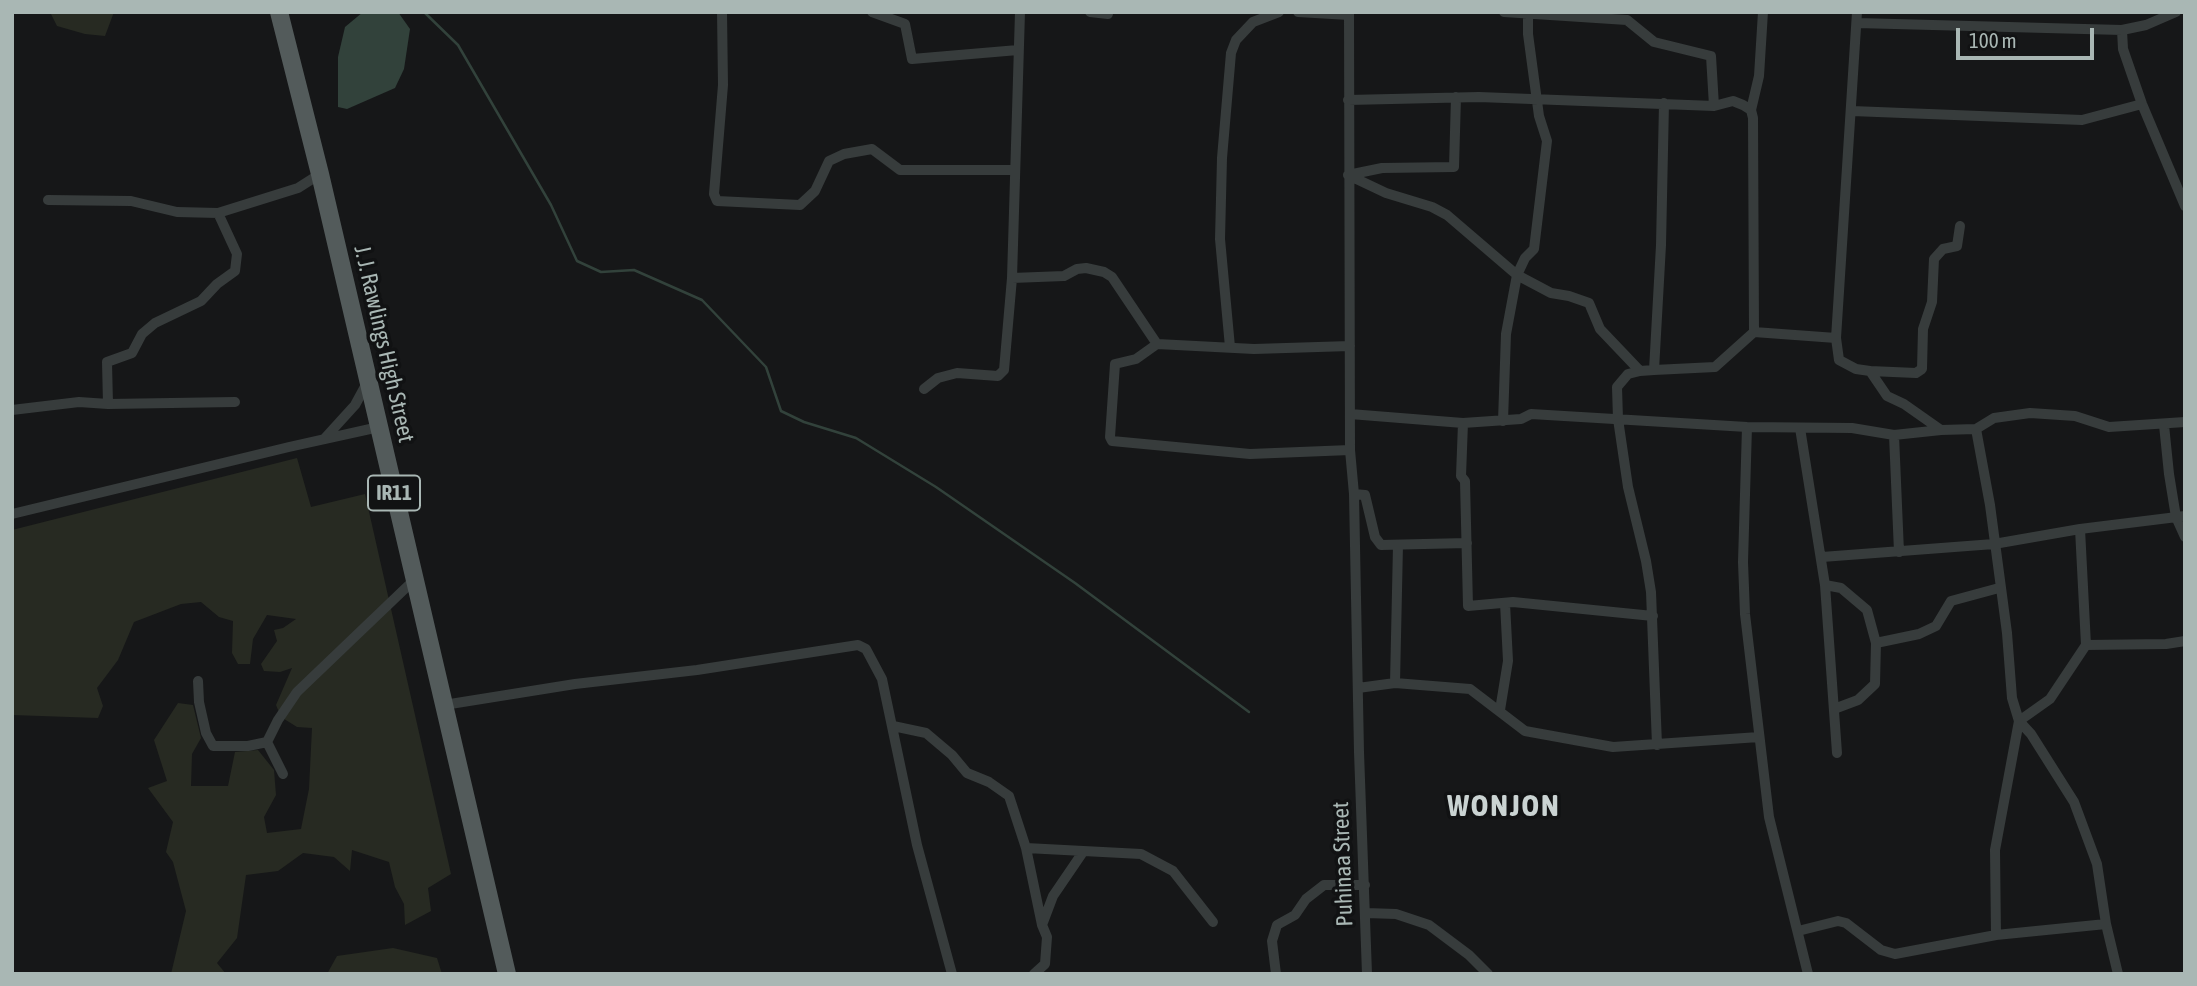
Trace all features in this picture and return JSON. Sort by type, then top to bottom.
[{"type":"main road","name":"J. J. Rawlings High Street","points":[[279,12],[320,174],[506,974]]},
{"type":"street","points":[[722,12],[723,85],[714,194],[717,201],[800,205],[816,191],[829,161],[844,154],[872,149],[900,170],[1015,170]]},
{"type":"street","points":[[924,389],[938,378],[957,373],[998,376],[1004,370],[1012,278],[1020,12]]},
{"type":"street","points":[[1090,12],[1108,14]]},
{"type":"street","points":[[1230,347],[1220,239],[1222,158],[1231,53],[1236,40],[1253,22],[1279,12]]},
{"type":"street","points":[[1298,12],[1349,14]]},
{"type":"street","points":[[1504,12],[1627,20],[1654,42],[1712,56],[1714,106]]},
{"type":"street","points":[[1754,332],[1751,110],[1759,76],[1763,12]]},
{"type":"street","points":[[1960,226],[1957,246],[1943,249],[1934,259],[1932,302],[1923,329],[1922,369],[1916,373],[1870,371],[1856,369],[1839,360],[1836,338],[1857,18],[2122,30],[2146,25],[2176,12]]},
{"type":"street","points":[[876,13],[905,24],[912,59],[1018,50]]},
{"type":"street","points":[[1503,421],[1506,334],[1517,275],[1525,258],[1534,248],[1547,141],[1539,116],[1528,34],[1528,13]]},
{"type":"street","name":"Puhinaa Street","points":[[1349,14],[1350,450],[1354,494],[1367,974]]},
{"type":"street","points":[[2122,30],[2123,50],[2185,206]]},
{"type":"street","points":[[1348,100],[1456,97],[1714,106],[1733,102],[1751,110]]},
{"type":"street","points":[[1348,175],[1382,167],[1454,167],[1456,97]]},
{"type":"street","points":[[1654,370],[1661,245],[1664,103]]},
{"type":"street","points":[[1852,111],[2082,120],[2143,104]]},
{"type":"street","points":[[48,200],[131,201],[177,212],[219,213],[298,188],[320,174]]},
{"type":"street","points":[[1348,175],[1386,194],[1432,207],[1447,215],[1517,275],[1551,293],[1589,303],[1600,329],[1640,371]]},
{"type":"street","points":[[108,404],[107,362],[132,353],[142,334],[155,323],[201,301],[234,271],[237,254],[219,213]]},
{"type":"street","points":[[1012,278],[1064,276],[1077,269],[1086,268],[1104,272],[1112,277],[1157,344]]},
{"type":"street","points":[[1657,745],[1653,616],[1646,561],[1628,487],[1618,419],[1617,387],[1628,374],[1640,371],[1715,368],[1754,332],[1836,338]]},
{"type":"street","points":[[1350,346],[1254,349],[1157,344],[1136,359],[1115,364],[1110,437],[1112,441],[1250,454],[1350,450]]},
{"type":"street","points":[[1870,371],[1887,396],[1941,429]]},
{"type":"street","points":[[325,438],[355,405],[368,380]]},
{"type":"street","points":[[12,410],[79,402],[235,402]]},
{"type":"street","points":[[1350,414],[1463,423],[1521,419],[1531,414],[1747,427],[1852,428],[1894,435],[1941,429],[1976,429],[1994,418],[2030,413],[2075,416],[2109,427],[2185,422]]},
{"type":"street","points":[[1463,423],[1461,476],[1465,481],[1468,606],[1505,603],[1603,609],[1653,616]]},
{"type":"street","points":[[2164,425],[2169,474],[2185,537]]},
{"type":"street","points":[[12,514],[379,427]]},
{"type":"street","points":[[1747,427],[1745,614],[1769,817],[1808,974]]},
{"type":"street","points":[[1800,428],[1822,557],[1837,753]]},
{"type":"street","points":[[1976,429],[1990,505],[2007,633],[2012,698],[2019,721],[2031,734],[2074,802],[2097,864],[2106,924],[2118,974]]},
{"type":"street","points":[[1894,435],[1899,552]]},
{"type":"street","points":[[1354,494],[1365,495],[1375,537],[1381,545],[1467,542]]},
{"type":"street","points":[[1822,557],[1994,544],[2080,529],[2180,517]]},
{"type":"street","points":[[1996,935],[1995,850],[2019,721],[2050,699],[2086,645],[2080,529]]},
{"type":"street","points":[[1395,683],[1398,545]]},
{"type":"street","points":[[267,742],[297,692],[414,580]]},
{"type":"street","points":[[1825,585],[1841,588],[1867,610],[1876,643],[1875,684],[1858,700],[1834,709]]},
{"type":"street","points":[[1876,643],[1919,634],[1936,626],[1951,601],[1999,588]]},
{"type":"street","points":[[1500,710],[1508,661],[1505,603]]},
{"type":"street","points":[[2086,645],[2166,644],[2185,641]]},
{"type":"street","points":[[444,705],[858,645],[866,649],[882,679],[917,845],[952,974]]},
{"type":"street","points":[[198,681],[199,702],[206,733],[214,746],[248,746],[267,742]]},
{"type":"street","points":[[1358,688],[1395,683],[1470,689],[1525,731],[1613,747],[1759,737]]},
{"type":"street","points":[[893,726],[926,733],[952,755],[967,773],[1003,790],[1009,796],[1026,848],[1042,925],[1047,937],[1045,964],[1034,974]]},
{"type":"street","points":[[267,742],[283,774]]},
{"type":"street","points":[[1026,848],[1141,854],[1173,871],[1213,922]]},
{"type":"street","points":[[1042,925],[1053,897],[1083,852]]},
{"type":"street","points":[[1276,974],[1272,941],[1278,925],[1295,915],[1306,899],[1324,886],[1365,886]]},
{"type":"street","points":[[1366,913],[1396,915],[1429,925],[1469,955],[1488,974]]},
{"type":"street","points":[[1798,931],[1838,921],[1846,923],[1881,950],[1895,954],[1996,935],[2106,924]]},
{"type":"shaded area","points":[[50,12],[114,12],[105,36],[85,34],[57,26]]},
{"type":"shaded area","points":[[363,12],[398,12],[410,29],[404,69],[395,88],[347,109],[338,107],[338,57],[345,27]]},
{"type":"shaded area","points":[[297,458],[311,507],[365,494],[451,874],[428,888],[431,911],[405,925],[404,904],[395,887],[389,862],[352,850],[350,871],[334,857],[303,853],[278,871],[246,875],[237,938],[217,963],[226,974],[171,974],[186,911],[173,862],[166,852],[173,822],[148,788],[167,781],[154,740],[178,703],[193,705],[201,738],[192,754],[191,786],[228,786],[235,752],[258,750],[274,770],[276,795],[264,817],[267,833],[301,829],[309,789],[312,728],[297,727],[281,717],[276,705],[292,668],[280,672],[264,671],[261,664],[277,641],[274,630],[283,628],[296,619],[267,615],[253,639],[250,664],[238,664],[232,653],[233,621],[219,617],[201,602],[181,604],[134,622],[118,660],[97,688],[103,706],[98,718],[12,715],[12,530]]},
{"type":"shaded area","points":[[393,948],[437,958],[442,974],[327,974],[337,956]]},
{"type":"waterway","points":[[424,12],[458,45],[551,205],[577,261],[601,272],[634,270],[702,300],[766,367],[781,411],[804,422],[856,438],[936,487],[1075,583],[1249,712]]},
{"type":"district","name":"WONJON","points":[[1504,807]]}]
